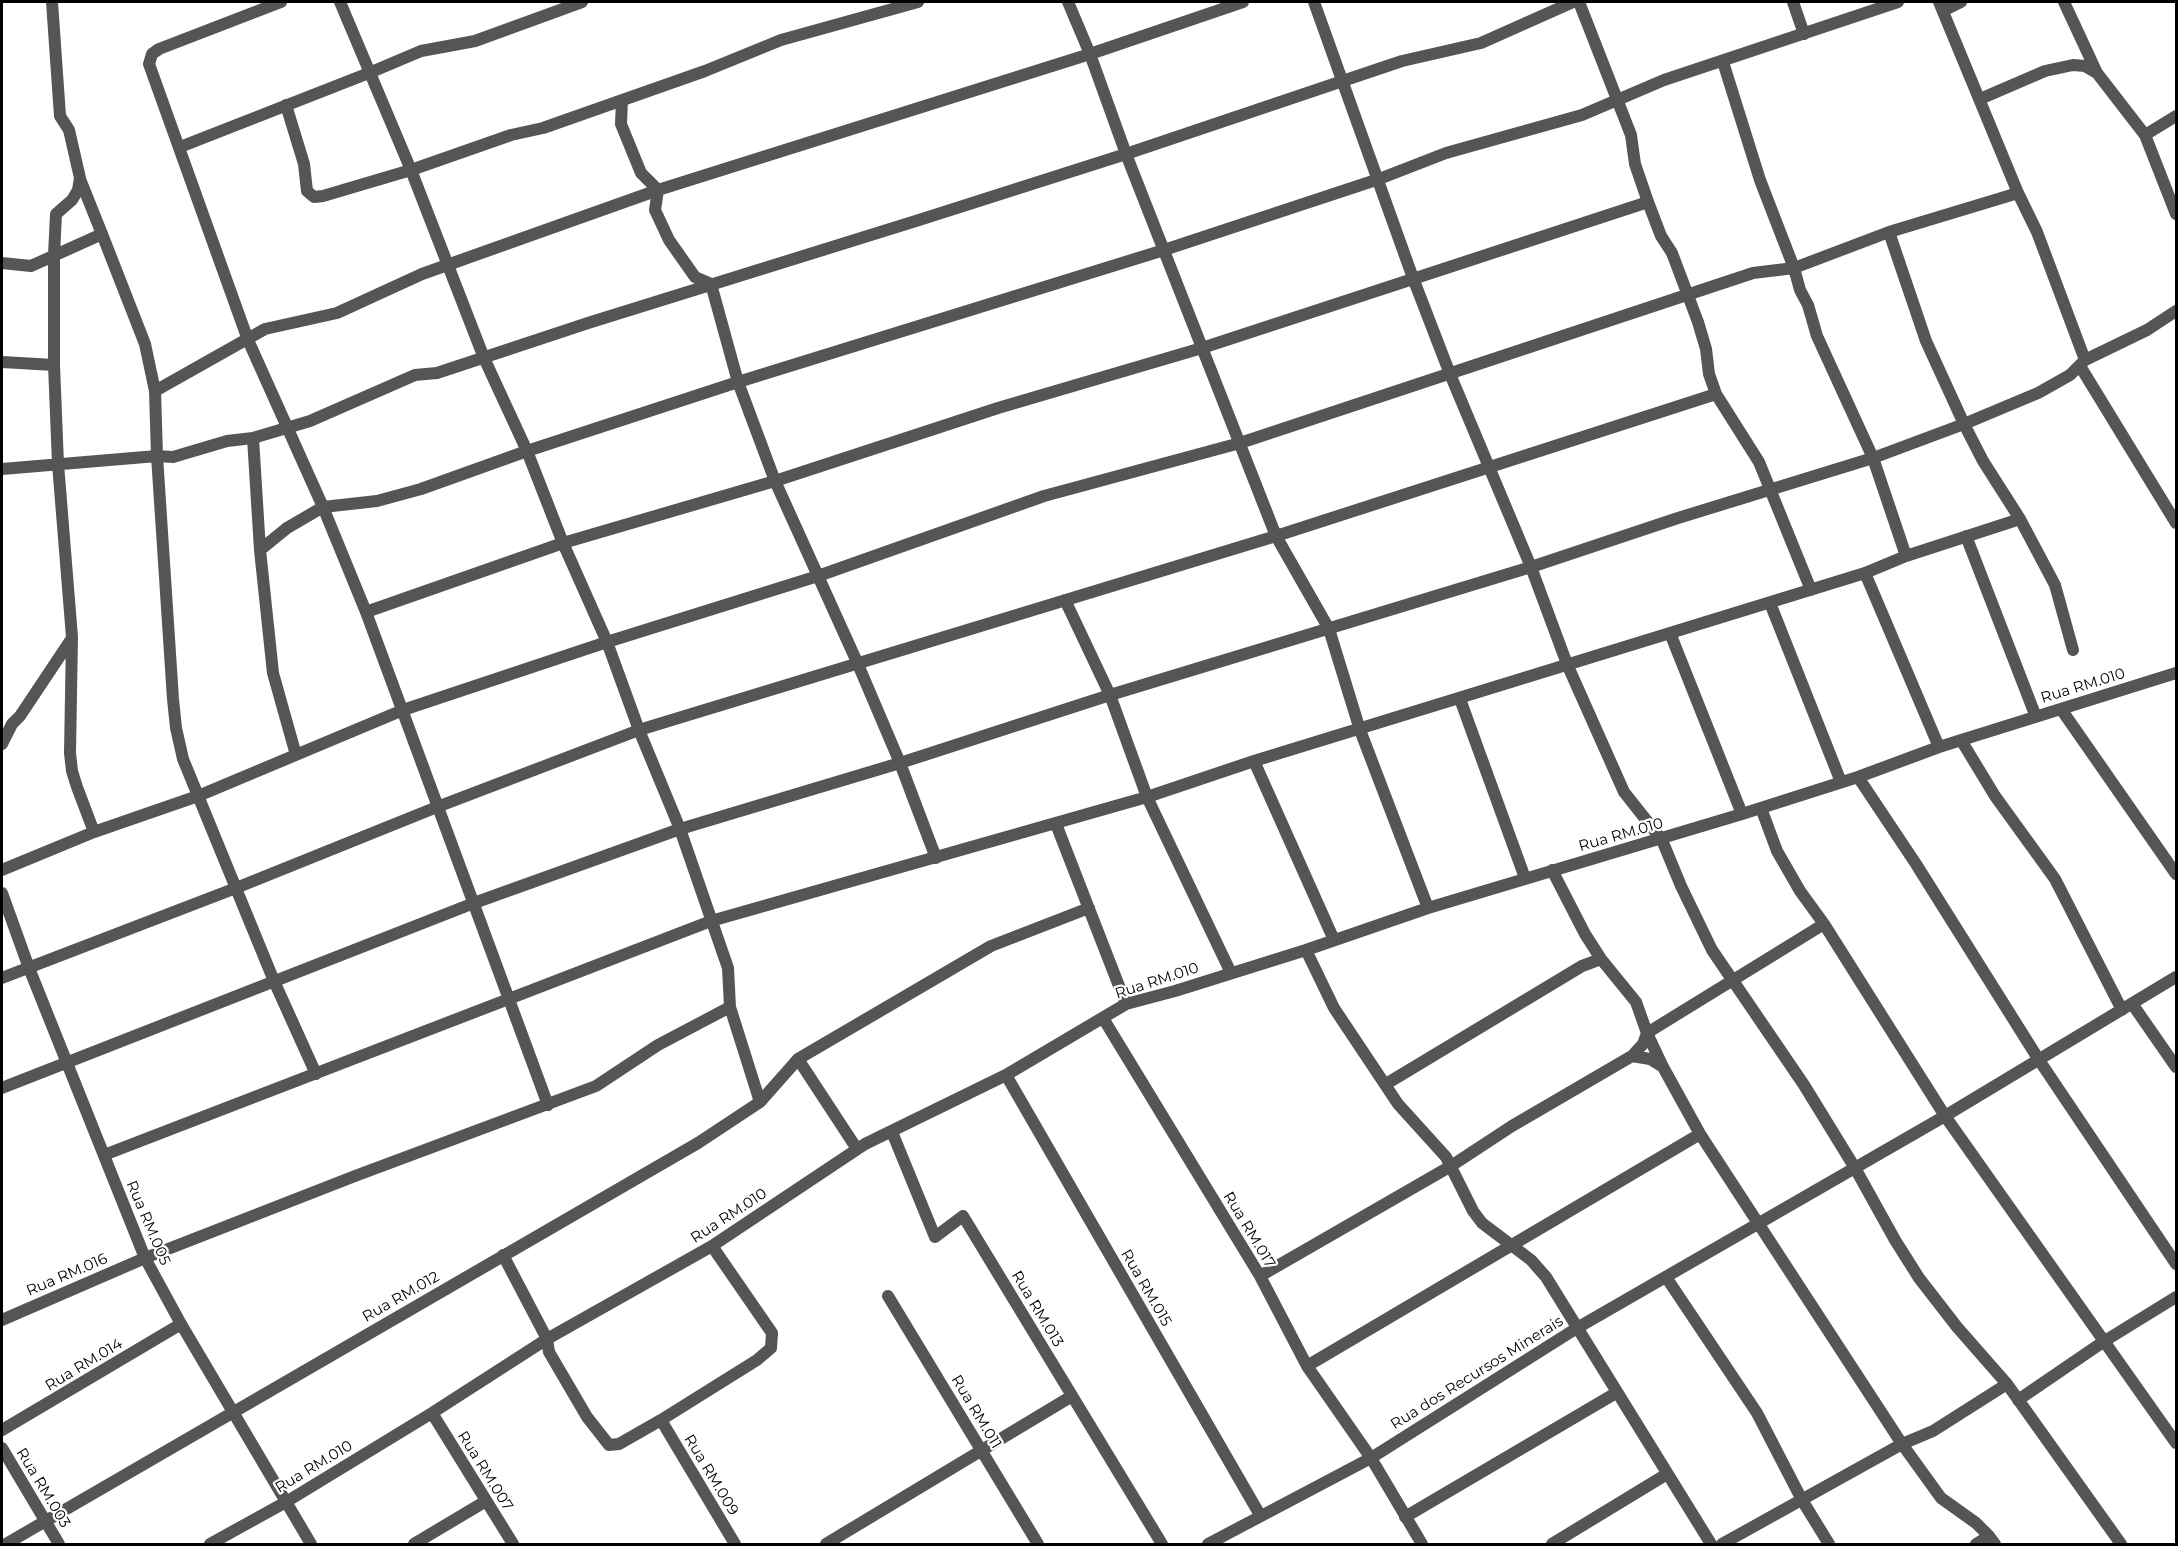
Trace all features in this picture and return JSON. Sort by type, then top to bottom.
[{"type":"street","points":[[52,2],[60,116],[69,130],[80,178],[145,344],[155,391],[157,456],[176,728],[183,759],[274,981],[316,1074]]},
{"type":"street","points":[[281,2],[159,49],[152,54],[149,64],[248,340],[323,507],[366,612],[548,1105]]},
{"type":"street","points":[[340,2],[411,170],[484,358],[607,642],[639,730],[680,829],[728,968],[730,1007],[760,1102]]},
{"type":"street","points":[[180,147],[421,51],[476,41],[582,2]]},
{"type":"street","points":[[286,105],[300,144],[307,191],[316,197],[323,196],[411,170],[512,135],[543,128],[781,40],[918,2]]},
{"type":"street","points":[[1068,2],[1276,536],[1329,629],[1360,730],[1428,908]]},
{"type":"street","points":[[155,391],[265,329],[337,313],[449,264],[658,190],[1090,54],[1243,2]]},
{"type":"street","points":[[1314,2],[1450,374],[1530,567],[1567,664],[1624,792],[1662,840],[1712,950],[1804,1085],[1919,1278],[1957,1327],[2007,1384],[2121,1545]]},
{"type":"street","points":[[2,469],[157,456],[173,458],[227,441],[253,438],[288,428],[310,421],[415,375],[437,373],[711,284],[1126,154],[1402,61],[1481,43],[1573,2]]},
{"type":"street","points":[[1579,2],[1631,135],[1635,164],[1648,202],[1661,236],[1672,253],[1689,294],[1706,349],[1709,374],[1716,394],[1753,449],[1810,590]]},
{"type":"street","points":[[1792,2],[1804,34]]},
{"type":"street","points":[[260,550],[287,528],[323,507],[377,501],[421,489],[526,451],[738,382],[1164,250],[1379,179],[1446,153],[1582,115],[1664,80],[1898,2]]},
{"type":"street","points":[[1961,2],[1941,6],[2018,193],[2037,232],[2083,363],[2176,523]]},
{"type":"street","points":[[2064,2],[2097,73],[2145,135],[2176,214]]},
{"type":"street","points":[[1723,62],[1760,180],[1817,336],[1873,458],[1906,556]]},
{"type":"street","points":[[1980,99],[2045,71],[2073,65],[2085,66],[2097,73]]},
{"type":"street","points":[[622,100],[621,123],[640,173],[658,190]]},
{"type":"street","points":[[2145,135],[2176,116]]},
{"type":"street","points":[[80,178],[78,190],[72,200],[56,214],[54,365],[58,464],[72,637],[70,753],[72,771],[93,832]]},
{"type":"street","points":[[658,190],[656,210],[669,240],[695,276],[711,284],[738,382],[775,481],[857,662],[900,763],[936,858]]},
{"type":"street","points":[[2,870],[93,832],[198,796],[403,710],[607,642],[818,576],[1044,496],[1240,443],[1753,273],[1794,268],[1888,232],[2018,193]]},
{"type":"street","points":[[366,612],[563,543],[775,481],[998,408],[1202,348],[1648,202]]},
{"type":"street","points":[[1888,232],[1926,341],[1964,424],[1983,461],[2020,519],[2055,585],[2073,650]]},
{"type":"street","points":[[2,263],[31,266],[102,234]]},
{"type":"street","points":[[2,1088],[474,903],[680,829],[900,763],[1110,695],[1530,567],[1873,458],[2038,393],[2070,375],[2083,363],[2147,330],[2176,311]]},
{"type":"street","points":[[2,362],[54,365]]},
{"type":"street","points":[[2,978],[639,730],[1276,536],[1716,394]]},
{"type":"street","points":[[253,438],[260,550],[273,673],[296,755]]},
{"type":"street","points":[[104,1155],[711,921],[1147,797],[1567,664],[1865,573],[1906,556],[2020,519]]},
{"type":"street","points":[[1966,536],[2036,717]]},
{"type":"street","points":[[1865,573],[1939,747]]},
{"type":"street","points":[[1065,600],[1110,695],[1147,797],[1231,973]]},
{"type":"street","points":[[1770,603],[1841,782]]},
{"type":"street","points":[[1670,633],[1742,814]]},
{"type":"street","points":[[2,744],[12,724],[20,716],[72,637]]},
{"type":"street","points":[[2173,674],[2176,687]]},
{"type":"street","name":"Rua RM.010","points":[[210,1545],[286,1502],[432,1413],[547,1339],[712,1246],[857,1149],[1006,1075],[1126,1004],[1306,950],[1525,878],[1662,840],[1858,777],[1939,747],[2173,674]]},
{"type":"street","points":[[1460,699],[1525,878]]},
{"type":"street","points":[[2061,709],[2176,874]]},
{"type":"street","points":[[1961,740],[1995,796],[2055,879],[2127,1007],[2176,1067]]},
{"type":"street","points":[[1254,762],[1334,940]]},
{"type":"street","points":[[1858,777],[1916,864],[2038,1060],[2176,1264]]},
{"type":"street","points":[[1761,808],[1777,851],[1800,891],[1824,924],[1945,1116],[2176,1443]]},
{"type":"street","points":[[1056,824],[1126,1004]]},
{"type":"street","points":[[1552,870],[1585,934],[1601,959],[1636,1002],[1663,1067],[1700,1134],[1902,1444],[1941,1498],[1976,1523],[1992,1540],[1976,1545]]},
{"type":"street","name":"Rua RM.005","points":[[2,892],[29,968],[145,1258],[181,1324],[311,1545]]},
{"type":"street","name":"Rua RM.012","points":[[6,1545],[699,1143],[760,1102],[798,1059],[991,946],[1089,908]]},
{"type":"street","points":[[1260,1276],[1451,1166],[1512,1126],[1632,1056],[1643,1044],[1647,1033],[1824,924]]},
{"type":"street","points":[[1306,950],[1334,1008],[1398,1104],[1436,1144],[1451,1166],[1473,1211],[1482,1223],[1531,1260],[1545,1277],[1711,1545]]},
{"type":"street","points":[[1386,1084],[1582,966],[1601,959]]},
{"type":"street","name":"Rua dos Recursos Minerais","points":[[1208,1545],[1227,1540],[1260,1515],[1371,1458],[1577,1328],[1945,1116],[2176,977]]},
{"type":"street","name":"Rua RM.016","points":[[2,1320],[145,1258],[596,1086],[658,1046],[730,1007]]},
{"type":"street","name":"Rua RM.017","points":[[1102,1018],[1260,1276],[1307,1366],[1371,1458],[1422,1545]]},
{"type":"street","points":[[1632,1056],[1642,1057],[1663,1067]]},
{"type":"street","points":[[798,1059],[857,1149]]},
{"type":"street","name":"Rua RM.015","points":[[1006,1075],[1260,1515]]},
{"type":"street","name":"Rua RM.013","points":[[892,1132],[935,1237],[963,1216],[1162,1545]]},
{"type":"street","points":[[1307,1366],[1700,1134]]},
{"type":"street","points":[[503,1255],[547,1339],[549,1352],[587,1417],[609,1445],[619,1444],[661,1420],[757,1360],[771,1347],[772,1334],[712,1246]]},
{"type":"street","points":[[1666,1277],[1757,1413],[1802,1500],[1829,1545]]},
{"type":"street","name":"Rua RM.011","points":[[888,1296],[1038,1545]]},
{"type":"street","points":[[2018,1400],[2103,1342],[2176,1297]]},
{"type":"street","name":"Rua RM.014","points":[[2,1430],[181,1324]]},
{"type":"street","points":[[1722,1545],[1902,1444],[1933,1431],[2007,1384]]},
{"type":"street","points":[[1405,1517],[1616,1394]]},
{"type":"street","points":[[826,1545],[1072,1396]]},
{"type":"street","name":"Rua RM.007","points":[[432,1413],[513,1545]]},
{"type":"street","name":"Rua RM.009","points":[[661,1420],[735,1545]]},
{"type":"street","name":"Rua RM.003","points":[[2,1448],[59,1545]]},
{"type":"street","points":[[1552,1545],[1667,1474]]},
{"type":"street","points":[[414,1545],[486,1501]]}]
